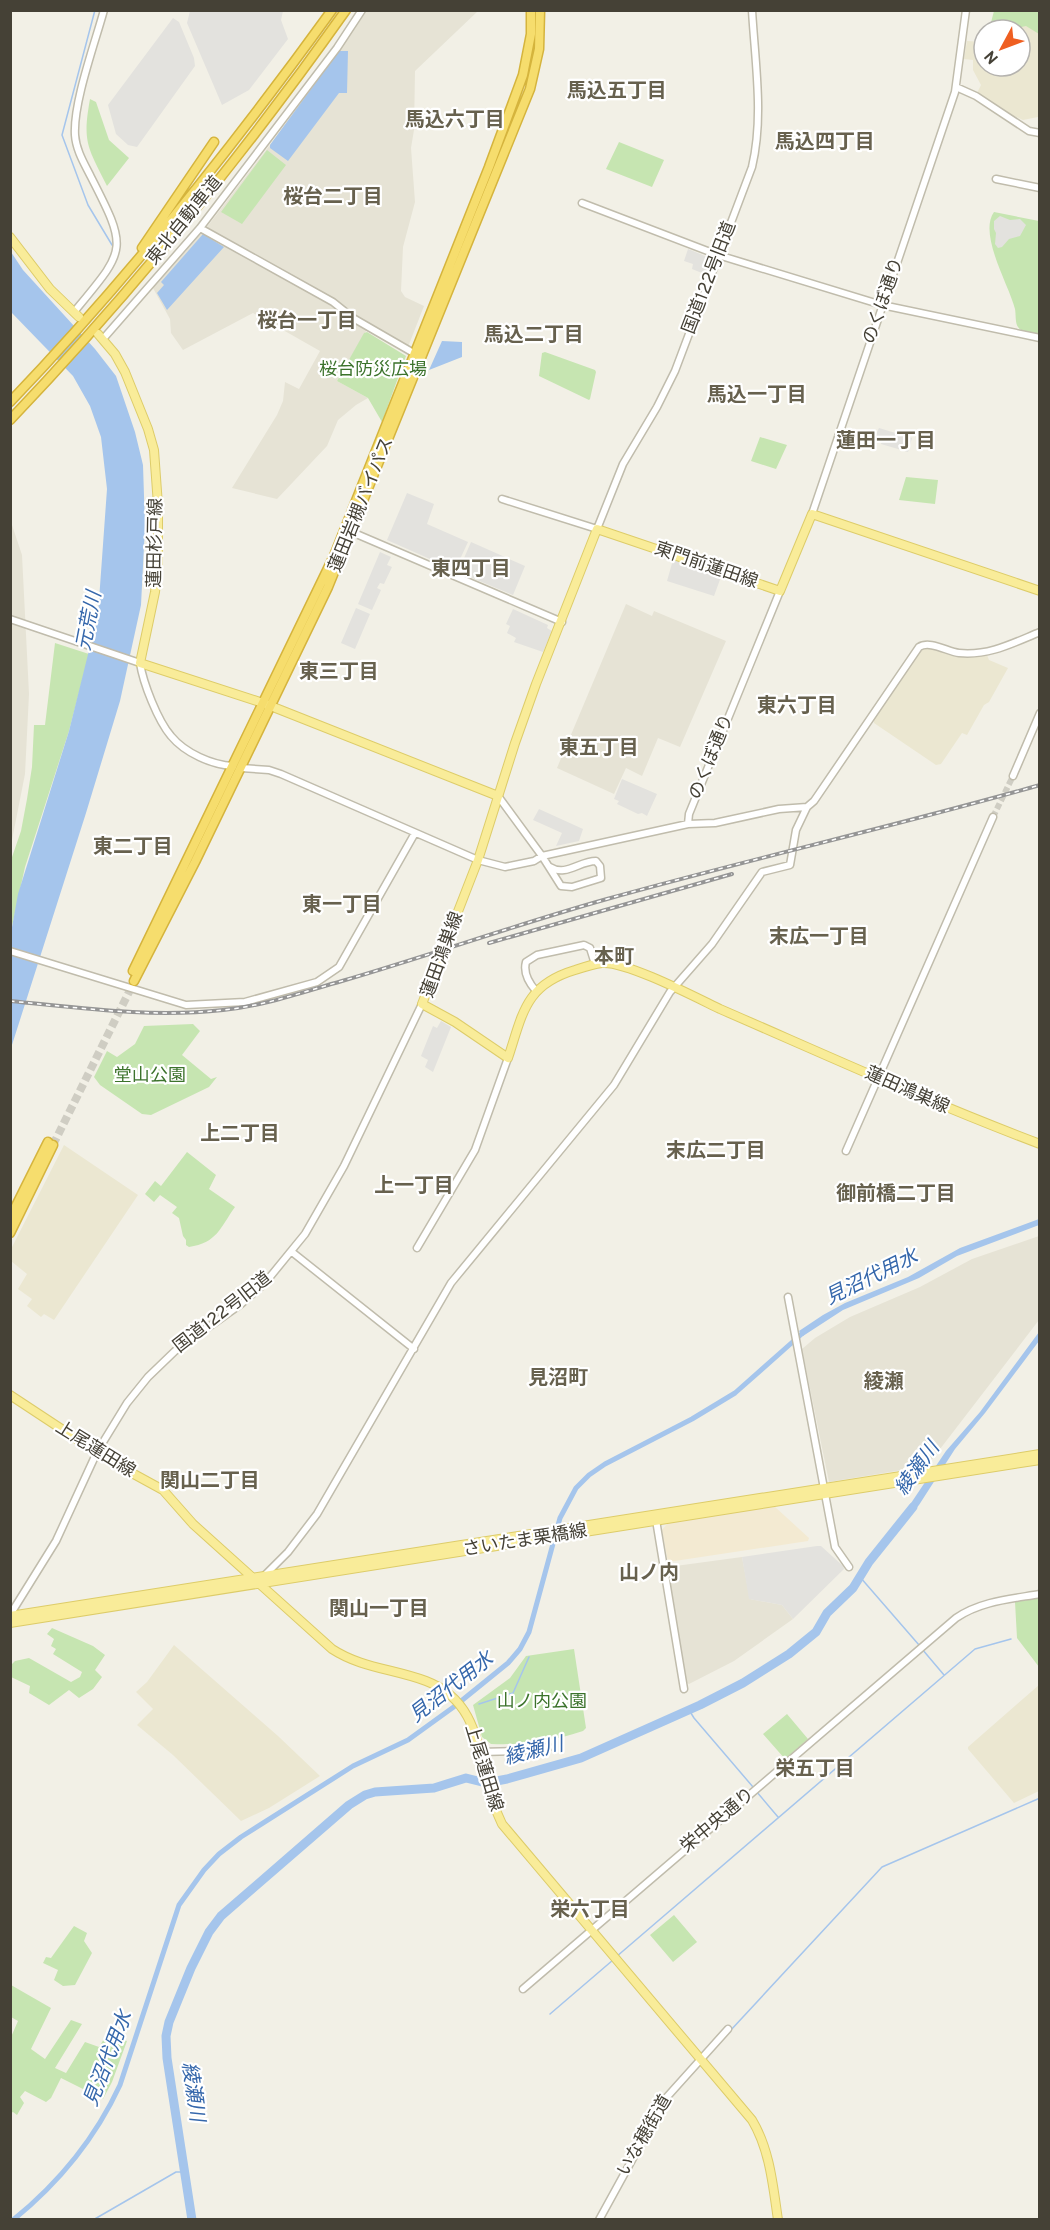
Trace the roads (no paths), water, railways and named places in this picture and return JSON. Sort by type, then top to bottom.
[{"type":"highway","name":"東北自動車道","points":[[10,402],[25,387],[78,318],[126,274],[246,126],[332,10]]},
{"type":"highway","name":"東北自動車道","points":[[10,420],[98,336],[346,10]]},
{"type":"highway","name":"蓮田岩槻バイパス","points":[[131,981],[237,767],[349,530],[523,75],[531,34],[531,10]]},
{"type":"highway","name":"蓮田岩槻バイパス","points":[[417,355],[530,89],[539,49],[540,10]]},
{"type":"highway","points":[[126,274],[214,142]]},
{"type":"highway","points":[[10,1218],[51,1144],[10,1233]]},
{"type":"main road","points":[[10,237],[35,271],[78,318]]},
{"type":"main road","name":"蓮田杉戸線","points":[[98,336],[115,354],[125,372],[154,450],[158,505],[158,567],[155,592],[137,662]]},
{"type":"main road","points":[[812,514],[1040,591]]},
{"type":"main road","name":"東門前蓮田線","points":[[597,529],[780,591],[812,514]]},
{"type":"main road","points":[[137,662],[267,704],[498,796],[536,684],[597,529]]},
{"type":"main road","name":"蓮田鴻巣線","points":[[498,796],[478,860],[422,1004],[455,1022],[508,1058],[525,1007],[536,991],[557,976],[595,964],[615,964],[673,987],[946,1108],[1040,1144]]},
{"type":"main road","name":"上尾蓮田線","points":[[10,1395],[97,1452],[164,1490],[193,1524],[319,1638],[343,1656],[356,1662],[426,1681],[445,1690],[455,1698],[474,1729],[488,1786],[502,1824],[757,2128],[767,2156],[778,2220]]},
{"type":"main road","name":"さいたま栗橋線","points":[[945,1472],[1040,1454]]},
{"type":"main road","name":"さいたま栗橋線","points":[[10,1623],[924,1475],[1040,1460]]},
{"type":"main road","name":"さいたま栗橋線","points":[[565,1532],[656,1520],[825,1491]]},
{"type":"main road","name":"さいたま栗橋線","points":[[10,1615],[264,1575],[549,1535]]},
{"type":"street","points":[[78,318],[111,267],[118,246],[114,222],[81,157],[75,131],[79,102],[104,10]]},
{"type":"street","points":[[98,336],[200,228],[337,48],[362,10]]},
{"type":"street","name":"国道122号旧道","points":[[597,529],[623,464],[660,402],[675,371],[749,177],[756,146],[757,105],[753,10]]},
{"type":"street","name":"のくぼ通り","points":[[812,514],[956,87],[966,10]]},
{"type":"street","points":[[956,87],[976,96],[1029,130],[1040,133]]},
{"type":"street","points":[[996,179],[1040,188]]},
{"type":"street","points":[[582,203],[718,255],[882,305],[1040,338]]},
{"type":"street","points":[[200,228],[333,302],[353,318],[417,355]]},
{"type":"street","points":[[502,499],[597,529]]},
{"type":"street","points":[[349,530],[562,621]]},
{"type":"street","name":"のくぼ通り","points":[[688,824],[689,814],[780,591]]},
{"type":"street","points":[[10,619],[137,662],[171,737],[198,756],[224,766],[269,770],[478,860],[505,867],[534,861],[543,856],[688,824],[715,823],[779,809],[807,807]]},
{"type":"street","points":[[259,1583],[317,1514],[451,1283],[614,1085],[673,987],[712,944],[762,872],[790,865],[796,830],[807,807],[814,801],[923,644],[957,653],[992,651],[1040,632]]},
{"type":"street","points":[[1013,776],[1040,713]]},
{"type":"street","points":[[498,796],[543,856],[561,886]]},
{"type":"street","points":[[846,1151],[993,817]]},
{"type":"street","points":[[10,951],[186,1005],[245,1002],[317,982],[339,967],[415,833]]},
{"type":"street","points":[[596,861],[600,866],[601,878],[598,880],[572,887],[561,886],[562,876],[578,864],[596,861]]},
{"type":"street","points":[[550,867],[560,872],[568,870]]},
{"type":"street","points":[[536,991],[525,970],[526,962],[534,957],[584,945],[590,948],[595,964]]},
{"type":"street","name":"国道122号旧道","points":[[10,1615],[56,1541],[97,1452],[127,1403],[158,1367],[184,1344],[265,1283],[305,1234],[344,1166],[422,1004]]},
{"type":"street","points":[[417,1248],[475,1150],[508,1058]]},
{"type":"street","points":[[292,1252],[414,1349]]},
{"type":"street","points":[[788,1298],[836,1550],[849,1567]]},
{"type":"street","points":[[656,1520],[684,1689]]},
{"type":"street","name":"栄中央通り","points":[[523,1989],[956,1618],[989,1603],[1040,1594]]},
{"type":"street","points":[[480,1752],[519,1751],[549,1747]]},
{"type":"street","name":"いな穂街道","points":[[599,2220],[663,2102],[728,2029]]},
{"type":"water","points":[[339,51],[348,51],[347,93],[339,93],[288,161],[270,148],[270,145]]},
{"type":"water","points":[[203,234],[224,247],[167,310],[157,293],[164,285],[161,282]]},
{"type":"water","points":[[11,252],[23,270],[95,349],[116,376],[135,432],[143,465],[145,526],[141,605],[120,701],[11,1048],[10,938],[18,894],[69,731],[98,614],[107,489],[101,437],[90,406],[73,376],[11,312]]},
{"type":"water","points":[[442,341],[462,342],[462,357],[429,370]]},
{"type":"water","points":[[1039,1219],[1039,1225],[957,1256],[919,1278],[843,1310],[803,1336],[799,1331],[845,1303],[908,1277],[960,1248]]},
{"type":"water","points":[[1039,1332],[1039,1341],[955,1449],[919,1505],[908,1518],[903,1515],[946,1451],[980,1412]]},
{"type":"waterway","points":[[95,10],[62,135],[88,205],[112,245]]},
{"type":"waterway","name":"見沼代用水","points":[[13,2220],[61,2175],[88,2141],[110,2105],[120,2085],[179,1905],[204,1870],[219,1854],[241,1837],[353,1766],[408,1740],[508,1663],[520,1649],[529,1632],[560,1518],[576,1488],[605,1464],[692,1419],[735,1393],[805,1331]]},
{"type":"waterway","name":"綾瀬川","points":[[192,2220],[167,2058],[166,2036],[169,2022],[191,1968],[209,1932],[221,1916],[349,1805],[365,1795],[375,1792],[434,1788],[466,1778],[486,1783],[581,1758],[700,1705],[743,1683],[789,1654],[816,1632],[827,1613],[853,1588],[869,1562],[913,1507]]},
{"type":"waterway","points":[[860,1577],[919,1645]]},
{"type":"waterway","points":[[616,1957],[975,1649],[1011,1639]]},
{"type":"waterway","points":[[922,1649],[944,1675]]},
{"type":"waterway","points":[[479,1704],[513,1693],[529,1657]]},
{"type":"waterway","points":[[689,1710],[753,1787]]},
{"type":"waterway","points":[[756,1791],[778,1817]]},
{"type":"waterway","points":[[730,2031],[882,1867],[1040,1798]]},
{"type":"waterway","points":[[550,2014],[613,1960]]},
{"type":"waterway","points":[[93,2220],[176,2172],[185,2172]]},
{"type":"tunnel","points":[[993,817],[1013,776]]},
{"type":"tunnel","points":[[53,1145],[134,982]]},
{"type":"railway","points":[[10,1001],[143,1013],[196,1012],[253,1005],[375,971],[607,899],[1040,785]]},
{"type":"railway","points":[[489,943],[732,874]]},
{"type":"district","name":"馬込五丁目","points":[[617,92]]},
{"type":"district","name":"馬込六丁目","points":[[455,121]]},
{"type":"district","name":"馬込四丁目","points":[[825,143]]},
{"type":"district","name":"桜台二丁目","points":[[333,198]]},
{"type":"district","name":"桜台一丁目","points":[[307,322]]},
{"type":"district","name":"馬込二丁目","points":[[534,336]]},
{"type":"district","name":"馬込一丁目","points":[[757,396]]},
{"type":"district","name":"蓮田一丁目","points":[[886,442]]},
{"type":"district","name":"東四丁目","points":[[471,570]]},
{"type":"district","name":"東三丁目","points":[[339,673]]},
{"type":"district","name":"東六丁目","points":[[797,707]]},
{"type":"district","name":"東五丁目","points":[[599,749]]},
{"type":"district","name":"東二丁目","points":[[133,848]]},
{"type":"district","name":"東一丁目","points":[[342,906]]},
{"type":"district","name":"末広一丁目","points":[[819,938]]},
{"type":"district","name":"本町","points":[[614,958]]},
{"type":"district","name":"上二丁目","points":[[240,1135]]},
{"type":"district","name":"末広二丁目","points":[[716,1152]]},
{"type":"district","name":"上一丁目","points":[[414,1187]]},
{"type":"district","name":"御前橋二丁目","points":[[896,1195]]},
{"type":"district","name":"見沼町","points":[[558,1379]]},
{"type":"district","name":"綾瀬","points":[[884,1383]]},
{"type":"district","name":"関山二丁目","points":[[210,1482]]},
{"type":"district","name":"山ノ内","points":[[649,1574]]},
{"type":"district","name":"関山一丁目","points":[[379,1610]]},
{"type":"district","name":"栄五丁目","points":[[815,1770]]},
{"type":"district","name":"栄六丁目","points":[[590,1911]]},
{"type":"park label","name":"桜台防災広場","points":[[373,370]]},
{"type":"park label","name":"堂山公園","points":[[150,1076]]},
{"type":"park label","name":"山ノ内公園","points":[[542,1702]]},
{"type":"water label","name":"元荒川","points":[[90,621]]}]
